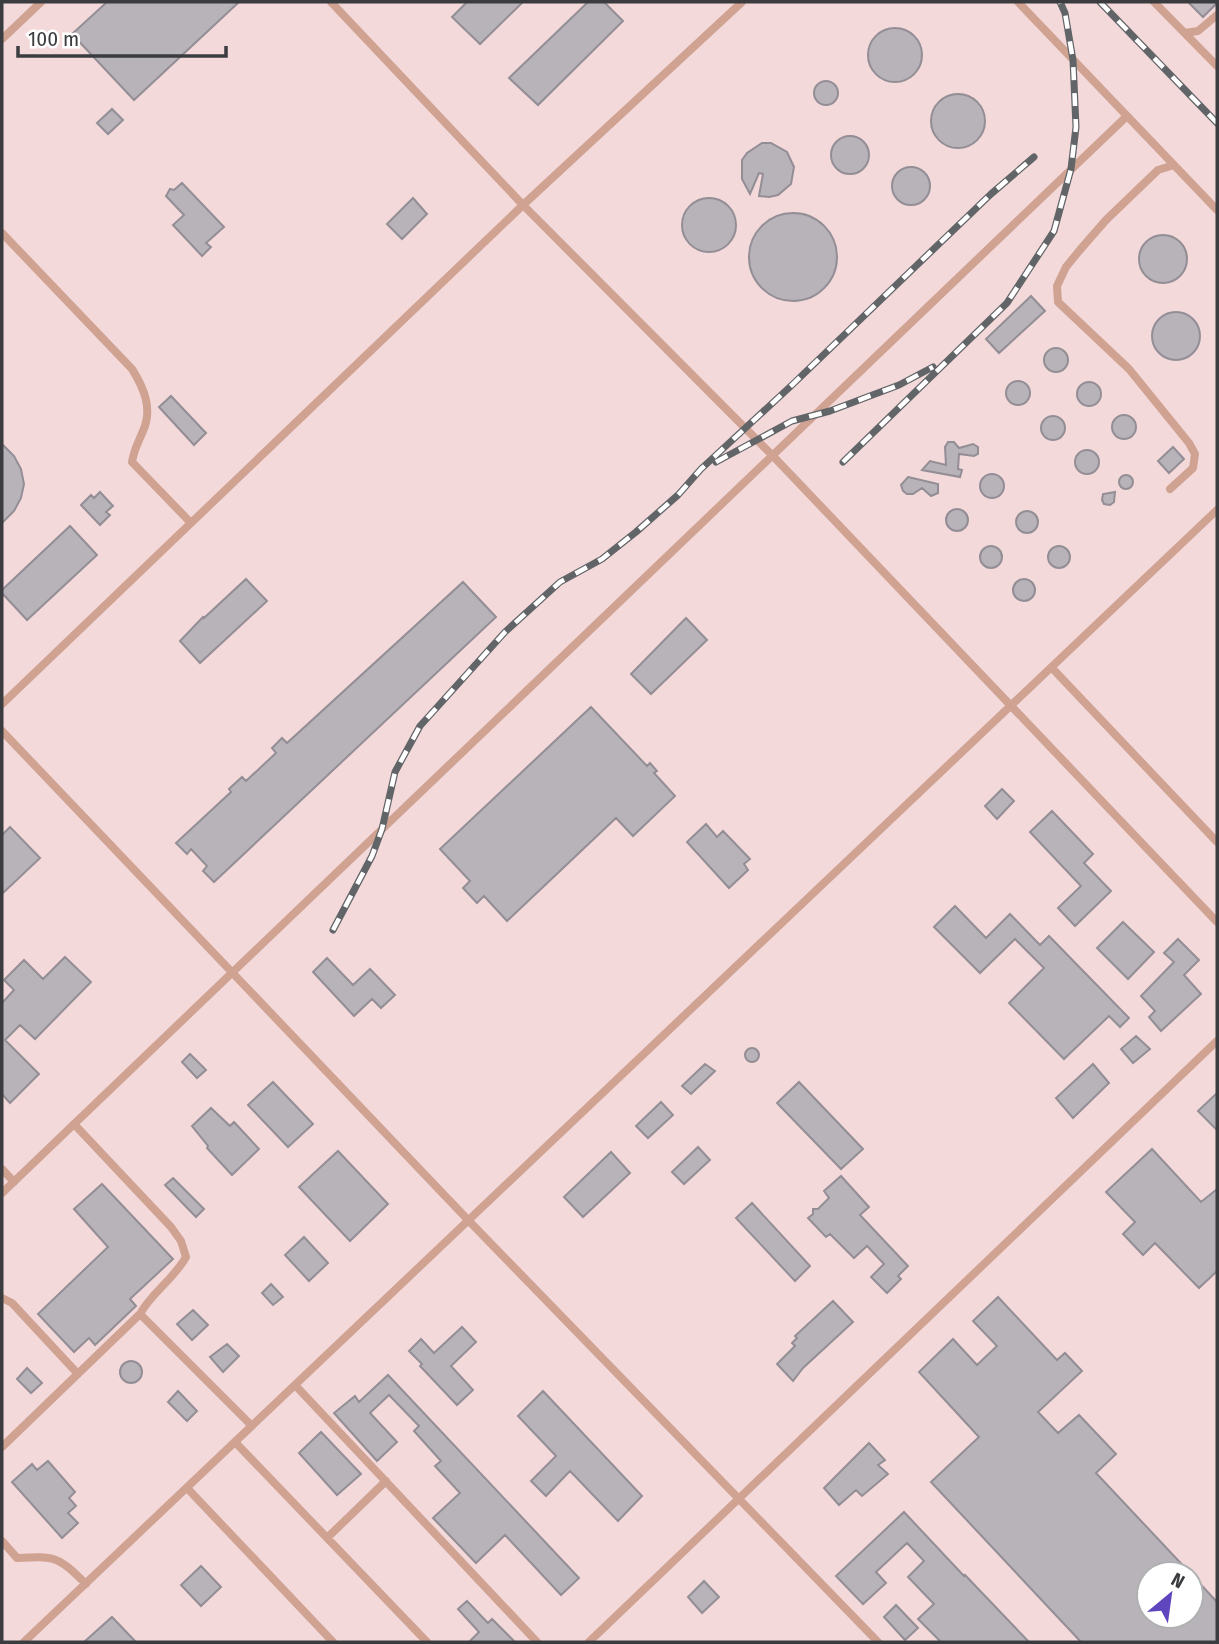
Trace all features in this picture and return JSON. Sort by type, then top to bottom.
[{"type":"lane","points":[[2,39],[40,2]]},
{"type":"lane","points":[[331,2],[523,205],[772,454],[1217,922]]},
{"type":"lane","points":[[2,704],[523,205],[742,2]]},
{"type":"lane","points":[[1018,2],[1217,210]]},
{"type":"lane","points":[[1154,2],[1217,66]]},
{"type":"lane","points":[[1185,33],[1198,31],[1217,15]]},
{"type":"lane","points":[[2,1193],[1127,116]]},
{"type":"lane","points":[[1170,489],[1193,468],[1195,454],[1189,443],[1129,369],[1058,302],[1057,285],[1066,267],[1106,220],[1158,170],[1174,166]]},
{"type":"lane","points":[[2,233],[132,369],[144,387],[148,408],[144,429],[134,447],[132,462],[191,523]]},
{"type":"lane","points":[[24,1642],[1217,510]]},
{"type":"lane","points":[[1052,668],[1217,842]]},
{"type":"lane","points":[[2,731],[469,1221],[878,1642]]},
{"type":"lane","points":[[589,1642],[1217,1041]]},
{"type":"lane","points":[[2,1447],[140,1314],[146,1303],[180,1269],[186,1257],[181,1241],[171,1227],[74,1124]]},
{"type":"lane","points":[[2,1169],[14,1182]]},
{"type":"lane","points":[[2,1298],[12,1303],[78,1374]]},
{"type":"lane","points":[[140,1314],[252,1426]]},
{"type":"lane","points":[[295,1385],[537,1642]]},
{"type":"lane","points":[[235,1442],[427,1642]]},
{"type":"lane","points":[[327,1538],[386,1481]]},
{"type":"lane","points":[[187,1488],[333,1642]]},
{"type":"lane","points":[[2,1541],[17,1558],[51,1556],[71,1569],[86,1584]]},
{"type":"shaded area","points":[[2,2],[1217,2],[1217,1642],[2,1642]]},
{"type":"building","points":[[107,2],[239,2],[134,100],[72,34]]},
{"type":"building","points":[[467,2],[523,2],[480,44],[452,17]]},
{"type":"building","points":[[588,2],[604,2],[623,21],[538,105],[509,78]]},
{"type":"building","points":[[1188,2],[1217,2],[1217,3],[1203,17]]},
{"type":"building","points":[[895,28],[914,36],[922,55],[914,74],[895,82],[876,74],[868,55],[876,36]]},
{"type":"building","points":[[826,81],[835,84],[838,93],[835,102],[826,105],[817,102],[814,93],[817,84]]},
{"type":"building","points":[[958,94],[977,102],[985,121],[977,140],[958,148],[939,140],[931,121],[939,102]]},
{"type":"building","points":[[112,109],[123,120],[108,134],[97,123]]},
{"type":"building","points":[[850,136],[864,141],[869,155],[864,169],[850,174],[836,169],[831,155],[836,141]]},
{"type":"building","points":[[762,143],[771,143],[787,152],[794,167],[791,184],[778,195],[769,197],[759,196],[763,174],[759,173],[750,194],[742,179],[742,160]]},
{"type":"building","points":[[911,167],[925,172],[930,186],[925,200],[911,205],[897,200],[892,186],[897,172]]},
{"type":"building","points":[[182,183],[224,227],[206,243],[211,247],[202,256],[173,225],[184,215],[166,196],[170,189],[174,190]]},
{"type":"building","points":[[413,198],[427,214],[402,239],[387,224]]},
{"type":"building","points":[[709,198],[728,206],[736,225],[728,244],[709,252],[690,244],[682,225],[690,206]]},
{"type":"building","points":[[793,213],[810,217],[824,226],[833,240],[837,257],[833,274],[824,288],[810,297],[793,301],[776,297],[762,288],[753,274],[749,257],[753,240],[762,226],[776,217]]},
{"type":"building","points":[[1163,235],[1180,242],[1187,259],[1180,276],[1163,283],[1146,276],[1139,259],[1146,242]]},
{"type":"building","points":[[1031,296],[1045,311],[999,353],[986,339]]},
{"type":"building","points":[[1176,312],[1193,319],[1200,336],[1193,353],[1176,360],[1159,353],[1152,336],[1159,319]]},
{"type":"building","points":[[1056,348],[1065,351],[1068,360],[1065,369],[1056,372],[1047,369],[1044,360],[1047,351]]},
{"type":"building","points":[[1018,381],[1027,384],[1030,393],[1027,402],[1018,405],[1009,402],[1006,393],[1009,384]]},
{"type":"building","points":[[1089,382],[1098,385],[1101,394],[1098,403],[1089,406],[1080,403],[1077,394],[1080,385]]},
{"type":"building","points":[[171,396],[206,433],[194,445],[159,407]]},
{"type":"building","points":[[1124,415],[1133,418],[1136,427],[1133,436],[1124,439],[1115,436],[1112,427],[1115,418]]},
{"type":"building","points":[[1053,416],[1062,419],[1065,428],[1062,437],[1053,440],[1044,437],[1041,428],[1044,419]]},
{"type":"building","points":[[948,442],[954,442],[959,448],[973,444],[978,447],[978,454],[974,456],[959,454],[958,469],[962,470],[960,477],[922,470],[930,461],[946,465],[945,447]]},
{"type":"building","points":[[2,444],[14,456],[21,469],[24,484],[14,511],[2,523]]},
{"type":"building","points":[[1173,447],[1184,459],[1169,473],[1158,461]]},
{"type":"building","points":[[1087,450],[1096,453],[1099,462],[1096,471],[1087,474],[1078,471],[1075,462],[1078,453]]},
{"type":"building","points":[[992,474],[1001,477],[1004,486],[1001,495],[992,498],[983,495],[980,486],[983,477]]},
{"type":"building","points":[[1126,475],[1131,477],[1131,487],[1126,489],[1121,487],[1119,482],[1121,477]]},
{"type":"building","points":[[908,477],[938,484],[938,493],[931,496],[922,488],[913,494],[907,494],[901,485]]},
{"type":"building","points":[[100,492],[113,506],[106,512],[110,515],[100,525],[81,505],[91,495],[94,498]]},
{"type":"building","points":[[1115,492],[1114,502],[1110,505],[1104,504],[1103,494]]},
{"type":"building","points":[[957,509],[967,516],[968,520],[961,530],[957,531],[947,524],[946,520],[953,510]]},
{"type":"building","points":[[1027,511],[1037,518],[1038,522],[1031,532],[1027,533],[1017,526],[1016,522],[1023,512]]},
{"type":"building","points":[[70,526],[97,555],[27,620],[2,590]]},
{"type":"building","points":[[991,546],[1001,553],[1002,557],[995,567],[991,568],[981,561],[980,557],[987,547]]},
{"type":"building","points":[[1059,546],[1069,553],[1070,557],[1063,567],[1059,568],[1049,561],[1048,557],[1055,547]]},
{"type":"building","points":[[246,579],[267,601],[200,663],[180,641]]},
{"type":"building","points":[[1024,579],[1034,586],[1035,590],[1028,600],[1024,601],[1014,594],[1013,590],[1020,580]]},
{"type":"building","points":[[463,582],[496,617],[214,882],[203,871],[207,866],[191,849],[187,854],[176,843],[231,792],[229,789],[242,777],[246,781],[276,753],[272,748],[282,738],[287,743]]},
{"type":"building","points":[[686,618],[707,640],[651,694],[631,674]]},
{"type":"building","points":[[591,707],[647,766],[650,763],[657,771],[654,773],[675,796],[633,836],[616,818],[507,921],[484,896],[477,903],[463,888],[470,881],[440,849]]},
{"type":"building","points":[[1002,789],[1014,801],[997,819],[985,806]]},
{"type":"building","points":[[1052,811],[1093,854],[1084,863],[1111,891],[1075,926],[1058,908],[1081,886],[1030,832]]},
{"type":"building","points":[[706,824],[717,837],[723,831],[750,859],[744,864],[748,870],[729,888],[687,842]]},
{"type":"building","points":[[10,827],[40,858],[2,894],[2,835]]},
{"type":"building","points":[[955,906],[986,938],[1010,914],[1040,945],[1049,936],[1129,1018],[1120,1027],[1109,1016],[1064,1059],[1009,1003],[1044,968],[1015,939],[980,973],[934,927]]},
{"type":"building","points":[[1123,922],[1154,952],[1128,979],[1097,948]]},
{"type":"building","points":[[1178,939],[1199,960],[1184,975],[1201,994],[1161,1031],[1149,1017],[1155,1011],[1141,996],[1174,962],[1164,953]]},
{"type":"building","points":[[65,957],[91,982],[35,1039],[20,1025],[5,1040],[39,1074],[10,1103],[2,1094],[2,1003],[14,990],[4,980],[24,960],[43,979]]},
{"type":"building","points":[[327,958],[353,985],[370,969],[395,995],[381,1008],[372,999],[354,1016],[313,972]]},
{"type":"building","points":[[1136,1036],[1150,1049],[1133,1063],[1121,1049]]},
{"type":"building","points":[[752,1048],[757,1050],[757,1060],[752,1062],[747,1060],[745,1055],[747,1050]]},
{"type":"building","points":[[190,1054],[206,1070],[197,1078],[182,1062]]},
{"type":"building","points":[[705,1064],[715,1071],[691,1094],[682,1086]]},
{"type":"building","points":[[1093,1064],[1109,1083],[1073,1118],[1056,1098]]},
{"type":"building","points":[[273,1082],[313,1124],[288,1147],[248,1105]]},
{"type":"building","points":[[799,1082],[863,1149],[841,1169],[777,1103]]},
{"type":"building","points":[[1217,1093],[1217,1130],[1198,1111]]},
{"type":"building","points":[[661,1102],[673,1115],[648,1138],[636,1126]]},
{"type":"building","points":[[211,1108],[230,1126],[234,1122],[259,1149],[232,1175],[207,1148],[192,1126]]},
{"type":"building","points":[[698,1147],[710,1160],[684,1184],[672,1172]]},
{"type":"building","points":[[1152,1149],[1201,1202],[1217,1189],[1217,1271],[1199,1288],[1155,1243],[1143,1255],[1123,1234],[1135,1222],[1106,1192]]},
{"type":"building","points":[[338,1151],[388,1204],[350,1241],[299,1187]]},
{"type":"building","points":[[611,1152],[630,1173],[583,1217],[564,1197]]},
{"type":"building","points":[[841,1176],[869,1207],[860,1215],[908,1266],[898,1276],[901,1279],[887,1293],[871,1277],[884,1264],[867,1246],[854,1258],[830,1234],[826,1237],[808,1218],[813,1214],[813,1209],[818,1209],[829,1198],[824,1191]]},
{"type":"building","points":[[173,1178],[204,1209],[196,1217],[165,1185]]},
{"type":"building","points":[[102,1184],[173,1259],[130,1299],[136,1306],[95,1345],[89,1338],[74,1352],[38,1314],[108,1247],[74,1209]]},
{"type":"building","points":[[752,1203],[810,1266],[795,1281],[736,1218]]},
{"type":"building","points":[[304,1237],[328,1263],[309,1281],[285,1255]]},
{"type":"building","points":[[271,1284],[283,1297],[273,1305],[262,1293]]},
{"type":"building","points":[[998,1297],[1057,1360],[1065,1353],[1082,1371],[1038,1412],[1058,1433],[1079,1415],[1116,1454],[1096,1473],[1178,1560],[1135,1560],[1135,1630],[1205,1630],[1205,1589],[1217,1602],[1217,1642],[1081,1642],[931,1482],[979,1437],[919,1372],[953,1339],[977,1365],[997,1346],[973,1321]]},
{"type":"building","points":[[833,1301],[853,1322],[803,1368],[793,1381],[777,1364],[795,1346],[792,1343],[797,1338],[795,1336]]},
{"type":"building","points":[[193,1310],[208,1325],[192,1340],[177,1324]]},
{"type":"building","points":[[462,1327],[476,1342],[451,1366],[473,1390],[457,1405],[409,1351],[421,1339],[434,1353]]},
{"type":"building","points":[[227,1344],[239,1356],[223,1372],[210,1357]]},
{"type":"building","points":[[127,1361],[135,1361],[142,1368],[142,1376],[135,1383],[127,1383],[120,1376],[120,1368]]},
{"type":"building","points":[[27,1368],[42,1383],[31,1393],[17,1379]]},
{"type":"building","points":[[388,1375],[579,1578],[561,1595],[505,1535],[476,1563],[433,1518],[460,1493],[435,1466],[441,1461],[414,1431],[419,1426],[389,1395],[370,1413],[397,1442],[377,1461],[334,1413],[355,1396],[359,1402]]},
{"type":"building","points":[[178,1391],[197,1411],[187,1421],[168,1402]]},
{"type":"building","points":[[543,1391],[642,1496],[618,1521],[570,1471],[546,1496],[531,1481],[556,1456],[518,1416]]},
{"type":"building","points":[[321,1432],[361,1474],[337,1495],[299,1453]]},
{"type":"building","points":[[869,1443],[885,1460],[878,1465],[888,1474],[862,1496],[856,1490],[839,1505],[824,1488]]},
{"type":"building","points":[[48,1461],[75,1492],[69,1498],[76,1506],[68,1513],[78,1523],[62,1538],[12,1482],[32,1464],[37,1470]]},
{"type":"building","points":[[904,1512],[1029,1642],[941,1642],[918,1619],[934,1604],[908,1577],[924,1561],[907,1543],[876,1572],[886,1583],[863,1604],[836,1576]]},
{"type":"building","points":[[201,1566],[221,1587],[201,1606],[181,1585]]},
{"type":"building","points":[[704,1581],[719,1597],[702,1613],[688,1597]]},
{"type":"building","points":[[467,1601],[488,1623],[492,1619],[515,1642],[469,1642],[479,1632],[458,1609]]},
{"type":"building","points":[[896,1605],[918,1628],[905,1640],[884,1617]]},
{"type":"building","points":[[112,1617],[136,1642],[84,1642]]},
{"type":"railway","points":[[843,462],[1007,303],[1054,231],[1071,169],[1076,127],[1073,60],[1065,13],[1060,2]]},
{"type":"railway","points":[[1100,2],[1217,123]]},
{"type":"railway","points":[[333,930],[372,856],[382,829],[395,772],[420,726],[505,632],[560,582],[602,559],[678,495],[701,469],[991,194],[1034,157]]},
{"type":"railway","points":[[716,462],[792,421],[830,411],[899,385],[933,367]]}]
